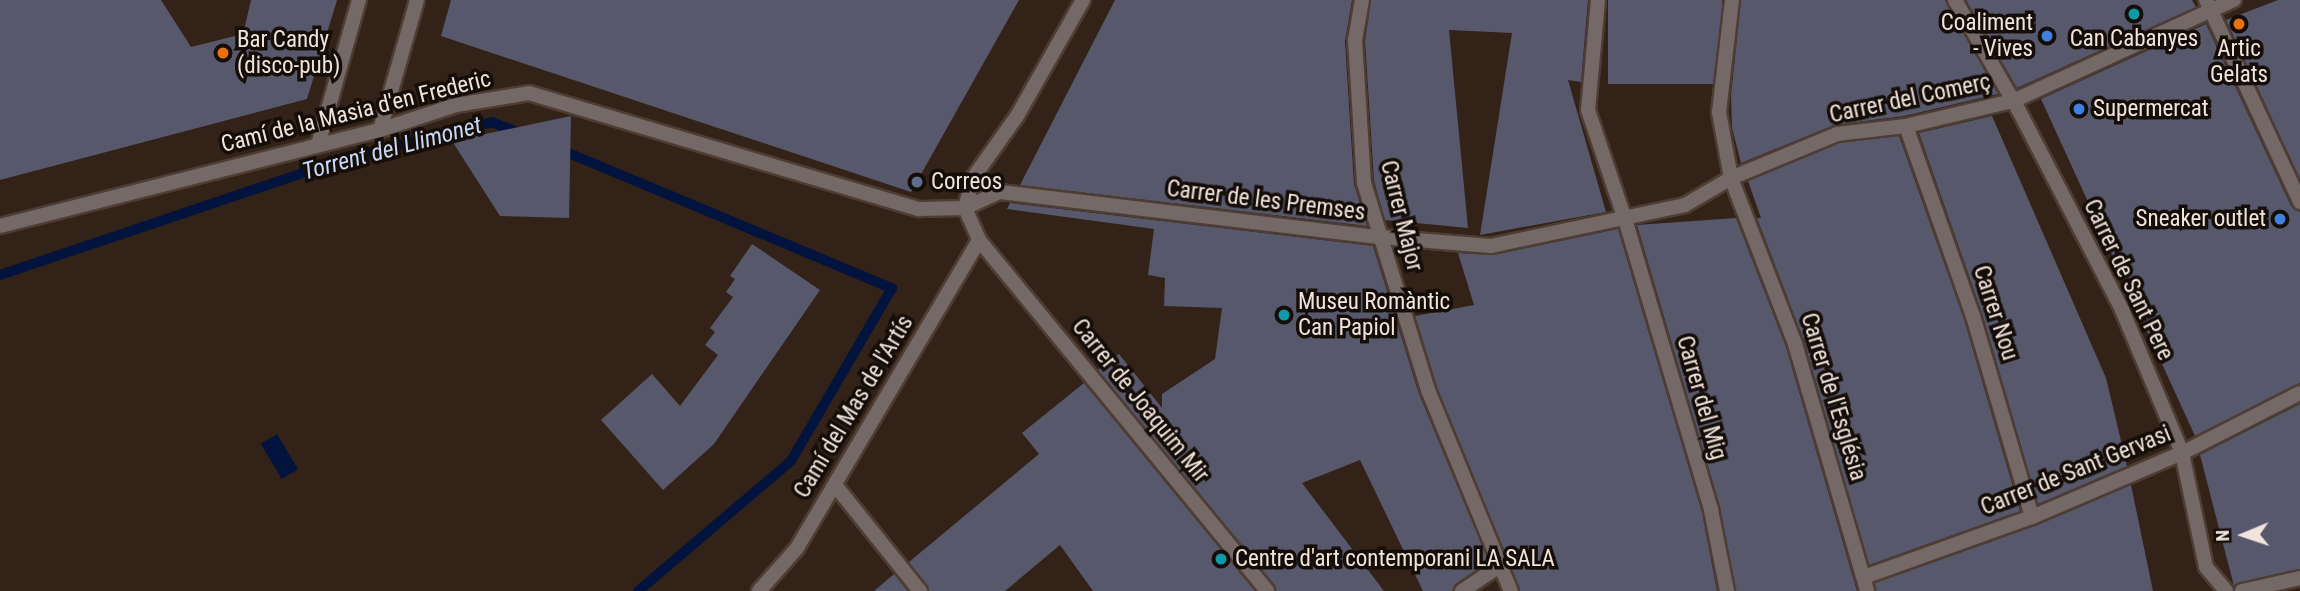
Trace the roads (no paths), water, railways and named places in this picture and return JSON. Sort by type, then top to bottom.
[{"type":"street","points":[[318,145],[359,0]]},
{"type":"street","points":[[380,130],[417,0]]},
{"type":"street","points":[[965,208],[973,178],[1017,116],[1083,0]]},
{"type":"street","name":"Carrer Major","points":[[1362,0],[1355,40],[1364,183],[1428,390],[1498,567],[1511,591]]},
{"type":"street","name":"Carrer del Mig","points":[[1598,0],[1588,110],[1625,219],[1711,510],[1727,591]]},
{"type":"street","name":"Carrer de l'Església","points":[[1732,0],[1719,112],[1731,178],[1795,344],[1865,584]]},
{"type":"street","name":"Carrer de Sant Pere","points":[[1955,0],[2013,101],[2122,310],[2182,453],[2206,567],[2226,591]]},
{"type":"street","name":"Carrer del Comerç","points":[[1625,219],[1685,205],[1731,178],[1837,134],[1906,127],[2013,101],[2208,5],[2234,0]]},
{"type":"street","points":[[2208,5],[2300,202]]},
{"type":"street","name":"Camí de la Masia d'en Frederic","points":[[0,226],[380,130],[456,105],[529,93],[919,209],[965,208]]},
{"type":"street","name":"Carrer Nou","points":[[1906,127],[1973,316],[2032,517]]},
{"type":"street","name":"Carrer de les Premses","points":[[965,208],[1000,192],[1380,237],[1491,246],[1605,220],[1625,219]]},
{"type":"street","name":"Carrer de Joaquim Mir","points":[[965,208],[979,240],[1267,591]]},
{"type":"street","name":"Camí del Mas de l'Artís","points":[[759,591],[797,548],[979,240]]},
{"type":"street","name":"Carrer de Sant Gervasi","points":[[1865,584],[2182,453],[2300,393]]},
{"type":"street","points":[[835,485],[920,591]]},
{"type":"street","points":[[1462,591],[1498,567]]},
{"type":"street","points":[[2242,591],[2300,578]]},
{"type":"water","points":[[277,434],[298,469],[282,479],[261,444]]},
{"type":"waterway","name":"Torrent del Llimonet","points":[[0,275],[351,157],[492,122],[521,134]]},
{"type":"waterway","points":[[559,149],[892,288],[791,461],[638,591]]},
{"type":"place","name":"Can Cabanyes","points":[[2134,14]]},
{"type":"place","name":"Artic Gelats","points":[[2239,24]]},
{"type":"place","name":"Coaliment - Vives","points":[[2047,36]]},
{"type":"place","name":"Bar Candy (disco-pub)","points":[[223,53]]},
{"type":"place","name":"Supermercat","points":[[2079,109]]},
{"type":"place","name":"Correos","points":[[917,182]]},
{"type":"place","name":"Sneaker outlet","points":[[2280,219]]},
{"type":"place","name":"Museu Romàntic Can Papiol","points":[[1284,315]]},
{"type":"place","name":"Centre d'art contemporani LA SALA","points":[[1221,559]]}]
